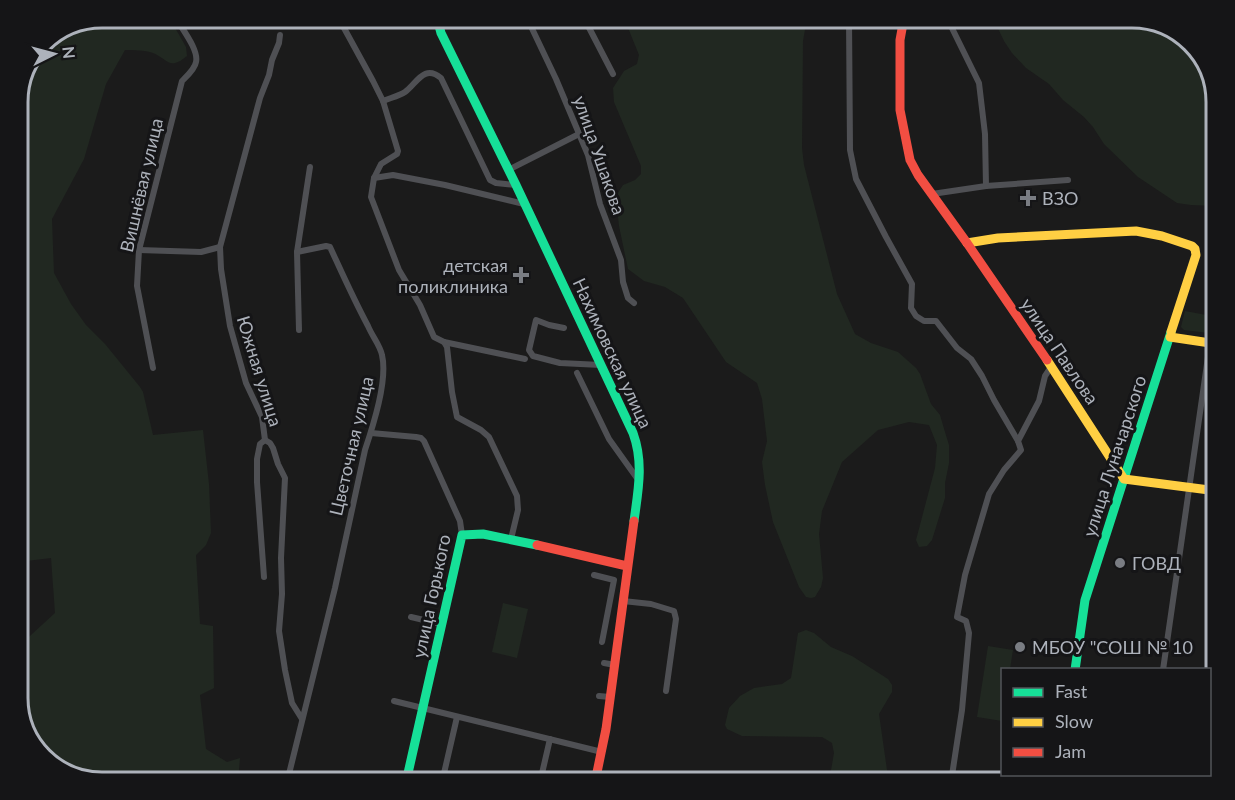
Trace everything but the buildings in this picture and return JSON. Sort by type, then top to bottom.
[{"type":"main road","name":"Нахимовская улица","points":[[440,28],[637,443],[640,460],[639,481],[615,664],[597,772]]},
{"type":"main road","name":"улица Павлова","points":[[902,28],[900,40],[900,110],[910,160],[1124,479]]},
{"type":"main road","name":"улица Луначарского","points":[[967,243],[998,238],[1136,231],[1186,243],[1195,249],[1196,255],[1085,600],[1075,668]]},
{"type":"main road","points":[[1170,337],[1206,342]]},
{"type":"main road","points":[[1124,479],[1206,490]]},
{"type":"main road","points":[[462,535],[483,534],[511,539],[627,566]]},
{"type":"main road","name":"улица Горького","points":[[408,772],[462,535]]},
{"type":"street","name":"Вишнёвая улица","points":[[153,368],[137,286],[139,250],[182,81],[196,63],[193,45],[183,28]]},
{"type":"street","points":[[343,28],[383,100],[399,151],[398,154],[381,164],[374,178],[371,197],[399,270],[420,305],[434,337],[444,342],[525,359]]},
{"type":"street","name":"улица Ушакова","points":[[532,28],[588,155],[600,204],[621,260],[628,298],[634,303]]},
{"type":"street","points":[[589,28],[613,74]]},
{"type":"street","points":[[849,28],[850,150],[856,179],[912,284],[911,308],[916,316],[924,321],[936,321],[957,348],[971,359],[1021,450],[1004,470],[989,494],[963,586],[957,616],[966,621],[969,633],[962,710],[953,772]]},
{"type":"street","points":[[952,28],[979,83],[985,134],[986,186]]},
{"type":"street","name":"Южная улица","points":[[264,577],[257,459],[260,444],[266,441],[262,417],[246,383],[230,326],[223,291],[220,247],[260,98],[280,34]]},
{"type":"street","points":[[383,100],[404,93],[424,74],[436,74],[441,78],[490,180],[496,183],[516,185]]},
{"type":"street","points":[[508,170],[579,134]]},
{"type":"street","points":[[299,330],[297,252],[310,167]]},
{"type":"street","points":[[374,178],[393,175],[524,204]]},
{"type":"street","points":[[932,195],[986,186],[1068,180]]},
{"type":"street","points":[[139,250],[201,252],[220,247]]},
{"type":"street","name":"Цветочная улица","points":[[289,772],[335,588],[384,369],[380,349],[330,247],[297,252]]},
{"type":"street","points":[[564,328],[536,320],[530,350],[533,356],[560,363],[601,364]]},
{"type":"street","points":[[444,342],[447,348],[457,417],[481,429],[489,437],[517,496],[518,507],[511,539]]},
{"type":"street","points":[[1018,441],[1039,401],[1045,376],[1051,367]]},
{"type":"street","points":[[577,373],[609,439],[639,481]]},
{"type":"street","points":[[1163,668],[1206,391]]},
{"type":"street","name":"улица Горького","points":[[371,433],[416,437],[424,441],[460,521],[462,535]]},
{"type":"street","points":[[266,441],[273,448],[285,478],[279,631],[292,703],[302,719]]},
{"type":"street","points":[[594,575],[614,579],[602,642]]},
{"type":"street","points":[[623,601],[651,604],[674,611],[676,619],[666,691]]},
{"type":"street","points":[[411,617],[441,624]]},
{"type":"street","points":[[604,663],[615,664]]},
{"type":"street","points":[[599,696],[610,697]]},
{"type":"street","points":[[394,701],[602,752]]},
{"type":"street","points":[[444,772],[458,717]]},
{"type":"street","points":[[542,772],[550,739]]},
{"type":"shaded area","points":[[103,28],[175,28],[186,47],[187,56],[172,63],[150,52],[125,50],[106,84],[84,159],[52,219],[54,273],[86,325],[105,344],[140,387],[153,435],[203,430],[209,484],[211,533],[206,545],[196,555],[200,624],[213,626],[214,688],[200,695],[206,749],[227,762],[240,758],[239,772],[93,771],[70,764],[50,750],[38,734],[31,716],[29,637],[55,613],[51,558],[29,561],[29,98],[31,84],[36,70],[54,47],[79,32]]},
{"type":"shaded area","points":[[628,28],[805,28],[803,41],[802,148],[804,165],[837,294],[855,334],[871,343],[898,352],[916,368],[931,404],[940,415],[949,445],[949,463],[945,498],[932,540],[927,546],[919,547],[916,540],[935,468],[937,445],[929,425],[909,422],[878,430],[842,462],[822,511],[819,534],[823,578],[815,597],[806,597],[799,587],[773,522],[762,462],[767,441],[762,399],[757,383],[726,362],[683,298],[665,287],[644,281],[628,269],[619,226],[616,196],[623,185],[635,180],[641,174],[641,166],[614,102],[613,88],[624,71],[637,64],[639,55]]},
{"type":"shaded area","points":[[998,28],[1132,28],[1156,32],[1181,47],[1199,70],[1205,88],[1206,206],[1177,203],[1138,177],[1104,144],[1084,117],[1063,100],[1049,84],[1026,68],[1004,41]]},
{"type":"shaded area","points":[[1185,311],[1206,315],[1206,333],[1184,330],[1181,327]]},
{"type":"shaded area","points":[[503,603],[528,609],[517,658],[492,652]]},
{"type":"shaded area","points":[[806,630],[814,633],[831,647],[852,656],[888,679],[892,685],[892,692],[879,714],[888,772],[831,772],[834,753],[832,743],[822,737],[742,736],[727,729],[725,725],[729,708],[740,696],[754,688],[782,684],[791,678],[798,633]]},
{"type":"shaded area","points":[[988,646],[1013,650],[1010,668],[1001,668],[1001,721],[977,717]]},
{"type":"traffic: fast","points":[[440,28],[633,433],[639,466],[634,521]]},
{"type":"traffic: fast","points":[[1075,668],[1085,600],[1171,332]]},
{"type":"traffic: fast","points":[[408,772],[462,535],[483,534],[537,545]]},
{"type":"traffic: slow","points":[[967,243],[998,238],[1136,231],[1162,236],[1192,246],[1196,255],[1171,332]]},
{"type":"traffic: slow","points":[[1170,337],[1206,342]]},
{"type":"traffic: slow","points":[[1047,360],[1124,479],[1206,490]]},
{"type":"traffic: jam","points":[[902,28],[900,40],[900,110],[910,160],[918,175],[1047,360]]},
{"type":"traffic: jam","points":[[597,772],[606,729],[634,521]]},
{"type":"traffic: jam","points":[[537,545],[627,566]]},
{"type":"place","name":"ВЗО","points":[[1028,198]]},
{"type":"place","name":"детская поликлиника","points":[[521,275]]},
{"type":"place","name":"ГОВД","points":[[1120,563]]},
{"type":"place","name":"МБОУ \"СОШ № 10","points":[[1020,647]]}]
